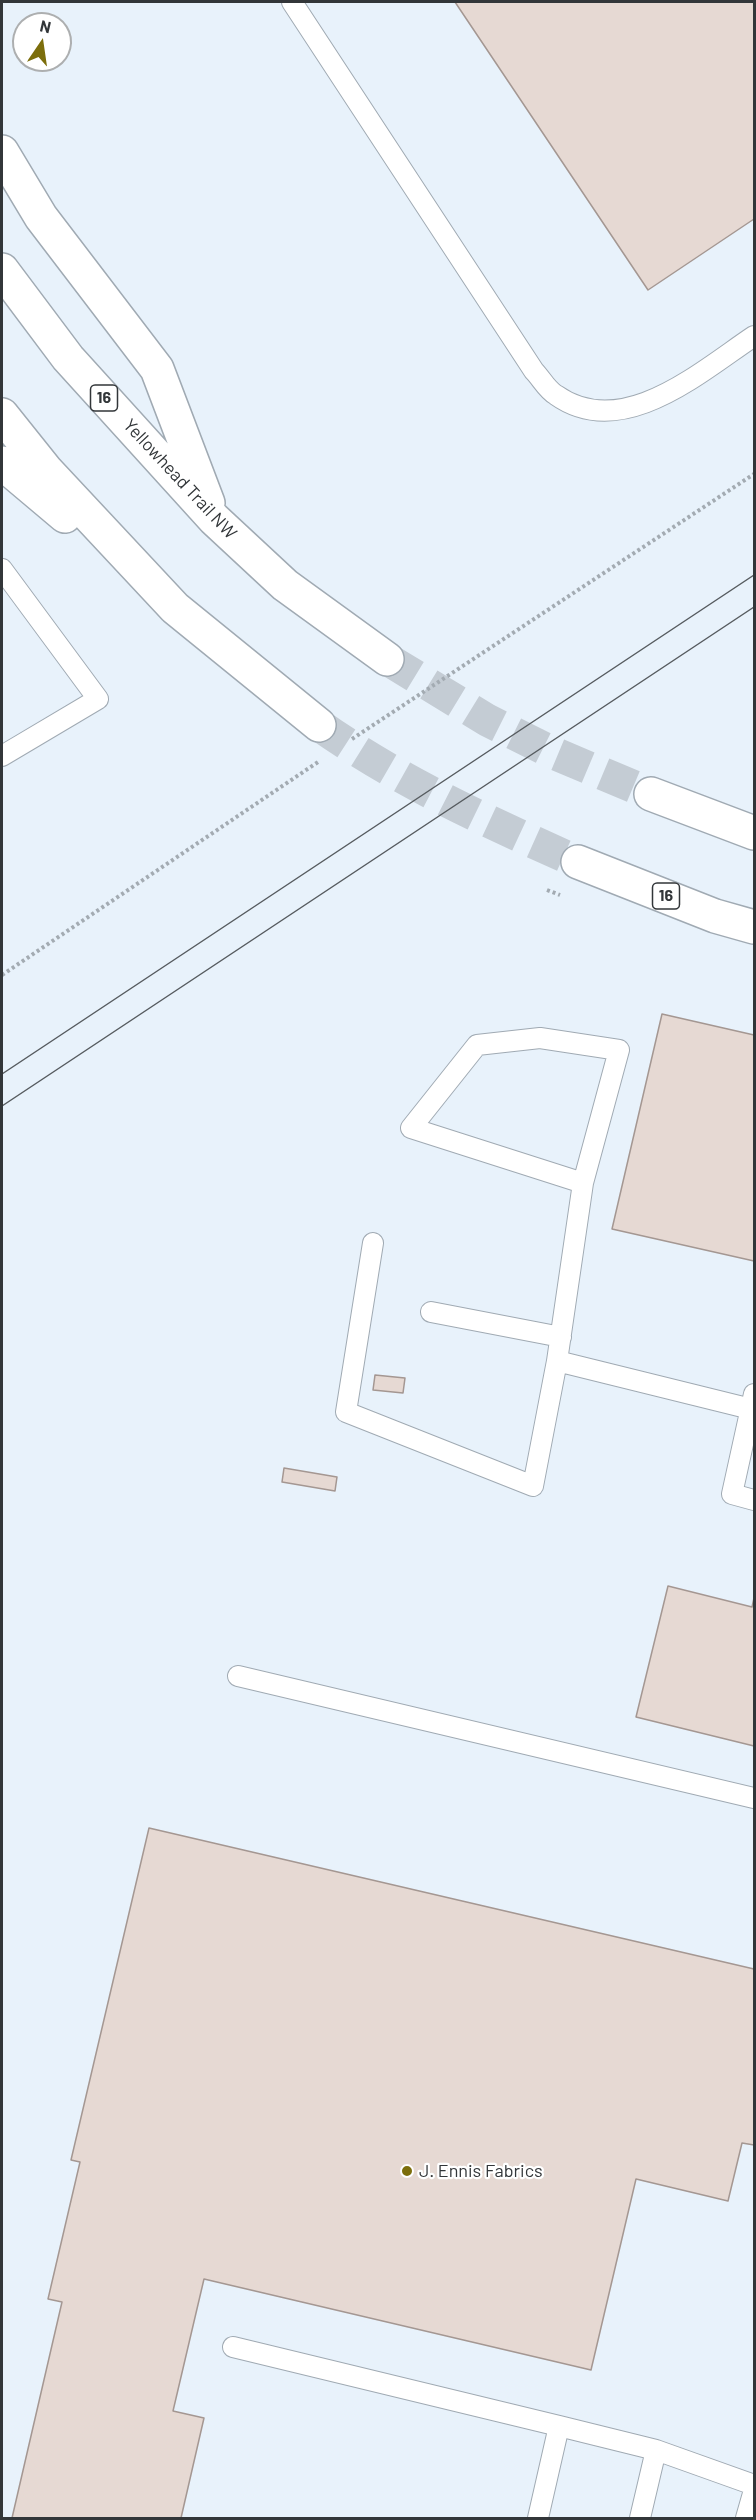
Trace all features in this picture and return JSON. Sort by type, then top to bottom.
[{"type":"highway","points":[[2,152],[41,216],[157,369],[214,519]]},
{"type":"highway","name":"Yellowhead Trail NW","points":[[2,270],[68,358],[214,519],[285,585],[387,659]]},
{"type":"highway","points":[[2,415],[46,470],[175,608]]},
{"type":"highway","points":[[2,462],[175,608],[320,725]]},
{"type":"highway","points":[[651,794],[754,833]]},
{"type":"highway","name":"16","points":[[578,862],[715,916],[754,927]]},
{"type":"lane","points":[[292,2],[534,371],[554,394],[578,407],[606,412],[626,409],[675,388],[754,336]]},
{"type":"lane","points":[[2,569],[98,699],[2,756]]},
{"type":"lane","points":[[373,1243],[346,1412],[533,1486],[561,1337],[583,1183],[619,1050],[540,1038],[477,1045],[411,1128],[583,1183]]},
{"type":"lane","points":[[431,1312],[561,1337]]},
{"type":"lane","points":[[557,1361],[753,1402],[732,1494],[754,1500]]},
{"type":"lane","points":[[238,1676],[754,1798]]},
{"type":"lane","points":[[233,2348],[656,2450],[754,2485]]},
{"type":"lane","points":[[538,2518],[559,2426]]},
{"type":"lane","points":[[640,2518],[656,2450]]},
{"type":"lane","points":[[746,2518],[754,2490]]},
{"type":"path","points":[[348,742],[754,474]]},
{"type":"path","points":[[2,975],[319,761]]},
{"type":"building","points":[[455,2],[754,2],[754,219],[648,290]]},
{"type":"building","points":[[662,1014],[754,1035],[754,1261],[612,1229]]},
{"type":"building","points":[[375,1375],[405,1378],[403,1393],[373,1390]]},
{"type":"building","points":[[284,1468],[337,1477],[335,1491],[282,1482]]},
{"type":"building","points":[[668,1586],[752,1607],[754,1598],[754,1746],[636,1717]]},
{"type":"building","name":"J. Ennis Fabrics","points":[[149,1828],[754,1969],[754,2145],[742,2143],[728,2201],[636,2179],[591,2370],[204,2279],[173,2411],[204,2418],[181,2518],[12,2518],[62,2302],[48,2299],[80,2162],[71,2160]]},
{"type":"tunnel","points":[[387,659],[487,720],[551,752],[651,794]]},
{"type":"tunnel","points":[[319,725],[381,765],[445,800],[578,862]]},
{"type":"tram line","points":[[2,1074],[754,575]]},
{"type":"tram line","points":[[2,1106],[754,607]]},
{"type":"place","name":"J. Ennis Fabrics","points":[[407,2171]]}]
